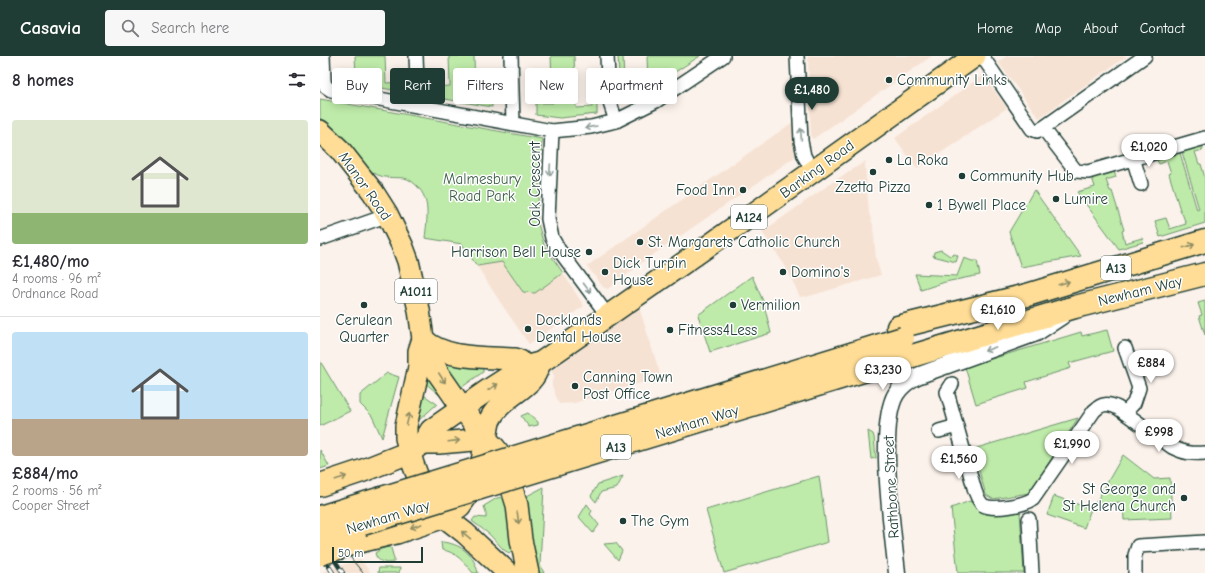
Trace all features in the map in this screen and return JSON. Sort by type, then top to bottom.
[{"type":"highway","name":"Newham Way","points":[[320,537],[905,341],[1027,294],[1205,241]]},
{"type":"highway","name":"Newham Way","points":[[320,504],[905,341],[1075,308],[1205,274]]},
{"type":"highway","name":"Newham Way","points":[[320,517],[905,341]]},
{"type":"highway","name":"Newham Way","points":[[320,526],[905,341]]},
{"type":"highway","points":[[320,485],[362,471],[417,448]]},
{"type":"highway","points":[[320,554],[357,542],[398,532],[443,517]]},
{"type":"main road","name":"Barking Road","points":[[443,517],[460,506],[471,490],[482,461],[491,416],[532,379],[532,365],[608,316],[975,56]]},
{"type":"main road","name":"Manor Road","points":[[320,132],[340,150],[373,192],[387,214],[402,245],[416,292],[425,342],[433,362],[438,373],[486,439]]},
{"type":"main road","name":"Manor Road","points":[[417,448],[406,438],[406,426],[418,374],[420,351],[425,342]]},
{"type":"main road","points":[[425,342],[446,352],[515,359],[532,365]]},
{"type":"main road","name":"A124","points":[[417,448],[431,430],[488,390],[532,365]]},
{"type":"main road","points":[[417,448],[440,443],[486,439]]},
{"type":"main road","name":"A1011","points":[[486,439],[496,448],[502,457],[517,505],[521,540],[528,573]]},
{"type":"main road","name":"A1011","points":[[417,448],[426,498],[434,509],[465,534],[508,573]]},
{"type":"street","points":[[323,56],[325,86],[331,90],[552,131],[591,127],[616,121],[656,101],[723,56]]},
{"type":"street","points":[[416,56],[418,106]]},
{"type":"street","points":[[511,56],[513,123]]},
{"type":"street","points":[[607,56],[609,100],[616,121]]},
{"type":"street","points":[[797,56],[801,141],[804,156],[813,171]]},
{"type":"street","points":[[982,56],[1032,129],[1040,130],[1076,171],[1088,172],[1205,138]]},
{"type":"street","points":[[1040,130],[1145,56]]},
{"type":"street","name":"Oak Crescent","points":[[552,131],[548,218],[552,238],[559,250],[608,316]]},
{"type":"street","points":[[1133,158],[1141,184]]},
{"type":"street","points":[[320,239],[380,218]]},
{"type":"street","name":"Newham Way","points":[[929,371],[1036,333],[1075,308]]},
{"type":"street","points":[[1125,413],[1134,403],[1139,388],[1126,348]]},
{"type":"street","name":"Rathbone Street","points":[[897,573],[887,465],[887,431],[889,415],[896,395],[906,383],[929,371]]},
{"type":"street","points":[[949,388],[957,426],[975,491],[982,504],[993,508],[1020,504],[1028,502],[1032,499],[1094,411],[1104,404],[1111,405],[1125,413],[1179,450],[1191,454],[1205,453]]},
{"type":"street","points":[[940,431],[957,426]]},
{"type":"street","points":[[1029,520],[1032,573]]},
{"type":"street","points":[[1135,573],[1135,555],[1138,546],[1205,542]]},
{"type":"shaded area","points":[[808,56],[932,56],[813,139],[811,137]]},
{"type":"shaded area","points":[[1007,56],[1127,56],[1039,118],[998,62]]},
{"type":"shaded area","points":[[983,75],[1007,108],[917,169],[895,138]]},
{"type":"shaded area","points":[[793,122],[795,157],[641,263],[608,289],[603,287],[587,266]]},
{"type":"shaded area","points":[[866,161],[865,165],[869,213],[873,225],[876,259],[881,275],[806,297],[800,297],[786,267],[762,232],[837,179]]},
{"type":"shaded area","points":[[502,261],[535,293],[563,273],[584,306],[529,344],[477,266]]},
{"type":"shaded area","points":[[639,307],[661,377],[574,403],[559,404],[552,386],[552,380],[555,377],[551,371]]},
{"type":"shaded area","points":[[360,559],[371,573],[320,573]]},
{"type":"green space","points":[[355,56],[385,56],[386,83],[390,83],[390,90],[382,88],[382,68],[356,68]]},
{"type":"green space","points":[[449,56],[474,56],[474,68],[453,68],[453,100],[445,99],[445,86],[450,86]]},
{"type":"green space","points":[[551,56],[574,56],[574,68],[552,68]]},
{"type":"green space","points":[[618,56],[623,56],[623,68],[619,68]]},
{"type":"green space","points":[[647,56],[700,56],[677,71],[677,68],[647,68]]},
{"type":"green space","name":"Malmesbury Road Park","points":[[320,99],[332,101],[332,104],[348,104],[542,139],[537,220],[544,245],[563,273],[535,293],[523,292],[502,262],[477,266],[462,244],[425,238],[427,210],[421,191],[408,179],[381,176],[367,168],[355,151],[320,118]]},
{"type":"green space","points":[[474,104],[492,104],[492,107]]},
{"type":"green space","points":[[536,104],[576,104],[576,108],[592,107],[592,104],[597,104],[597,114],[560,118],[536,115]]},
{"type":"green space","points":[[1202,146],[1203,150],[1195,152],[1199,164],[1201,164],[1205,178],[1205,223],[1160,237],[1155,221],[1166,218],[1170,229],[1186,224],[1169,174],[1171,173],[1167,161],[1159,164],[1157,160],[1180,153],[1197,210],[1199,209],[1182,152]]},
{"type":"green space","points":[[1114,172],[1116,177],[1106,180],[1110,191],[1112,191],[1124,230],[1122,231],[1125,243],[1142,238],[1143,242],[1119,249],[1077,192],[1095,187],[1092,178]]},
{"type":"green space","points":[[1034,190],[1081,256],[1021,267],[1009,232]]},
{"type":"green space","points":[[941,250],[950,256],[955,254],[958,256],[956,262],[933,256],[934,252]]},
{"type":"green space","points":[[964,258],[977,261],[980,275],[945,282],[921,290],[915,274],[957,276]]},
{"type":"green space","points":[[752,276],[763,301],[771,333],[710,352],[698,315]]},
{"type":"green space","points":[[1205,301],[1205,335],[1199,316],[1202,315],[1198,303]]},
{"type":"green space","points":[[1107,330],[1113,351],[1069,363],[1071,368],[1026,382],[1028,388],[976,404],[965,367],[1081,332],[1082,336]]},
{"type":"green space","points":[[438,360],[483,360],[483,372],[458,390]]},
{"type":"green space","points":[[320,361],[350,411],[320,426]]},
{"type":"green space","points":[[428,370],[445,397],[443,398],[424,382]]},
{"type":"green space","points":[[387,373],[399,377],[382,438],[372,416],[360,404],[360,395]]},
{"type":"green space","points":[[422,394],[437,404],[418,421],[417,414]]},
{"type":"green space","points":[[528,413],[538,422],[538,425],[529,427],[521,416]]},
{"type":"green space","points":[[1078,418],[1029,493],[993,499],[986,495],[973,449]]},
{"type":"green space","points":[[868,431],[873,434],[874,437],[876,458],[871,459]]},
{"type":"green space","points":[[320,450],[329,466],[320,469]]},
{"type":"green space","points":[[1123,455],[1154,479],[1170,478],[1172,518],[1124,520],[1123,502],[1095,504]]},
{"type":"green space","points":[[623,476],[617,488],[601,492],[596,502],[591,496],[598,484]]},
{"type":"green space","points":[[819,476],[828,542],[724,573],[706,510]]},
{"type":"green space","points":[[544,487],[540,565],[544,573],[534,573],[525,497]]},
{"type":"green space","points":[[1054,496],[1091,509],[1084,528],[1047,515]]},
{"type":"green space","points":[[504,497],[507,499],[516,547],[509,553],[504,550],[489,534],[472,521],[475,517],[486,518],[484,506],[497,498]]},
{"type":"green space","points":[[970,501],[976,507],[987,513],[998,514],[1020,512],[1024,573],[958,573],[951,508]]},
{"type":"green space","points":[[587,504],[592,511],[590,514],[599,525],[593,533],[579,517]]},
{"type":"green space","points":[[441,542],[460,547],[470,555],[478,573],[473,573],[455,555],[442,550]]},
{"type":"green space","points":[[616,543],[622,551],[618,560],[604,544]]},
{"type":"green space","points":[[388,547],[391,548],[394,562],[382,562],[375,553]]},
{"type":"green space","points":[[379,568],[400,568],[399,573],[378,573]]},
{"type":"tram line","points":[[320,513],[363,573]]},
{"type":"railway","points":[[320,538],[343,573]]},
{"type":"railway","points":[[320,552],[333,573]]},
{"type":"place","name":"Community Links","points":[[889,80]]},
{"type":"place","name":"La Roka","points":[[889,160]]},
{"type":"place","name":"Zzetta Pizza","points":[[873,172]]},
{"type":"place","name":"Community Hub","points":[[962,176]]},
{"type":"place","name":"Food Inn","points":[[743,190]]},
{"type":"place","name":"Lumire","points":[[1056,199]]},
{"type":"place","name":"1 Bywell Place","points":[[929,205]]},
{"type":"place","name":"St. Margarets Catholic Church","points":[[640,242]]},
{"type":"place","name":"Harrison Bell House","points":[[589,252]]},
{"type":"place","name":"Dick Turpin House","points":[[605,272]]},
{"type":"place","name":"Domino's","points":[[783,272]]},
{"type":"place","name":"Cerulean Quarter","points":[[364,305]]},
{"type":"place","name":"Vermilion","points":[[733,305]]},
{"type":"place","name":"Docklands Dental House","points":[[528,329]]},
{"type":"place","name":"Fitness4Less","points":[[670,330]]},
{"type":"place","name":"Canning Town Post Office","points":[[575,386]]},
{"type":"place","name":"St George and St Helena Church","points":[[1184,498]]},
{"type":"place","name":"The Gym","points":[[623,521]]}]
